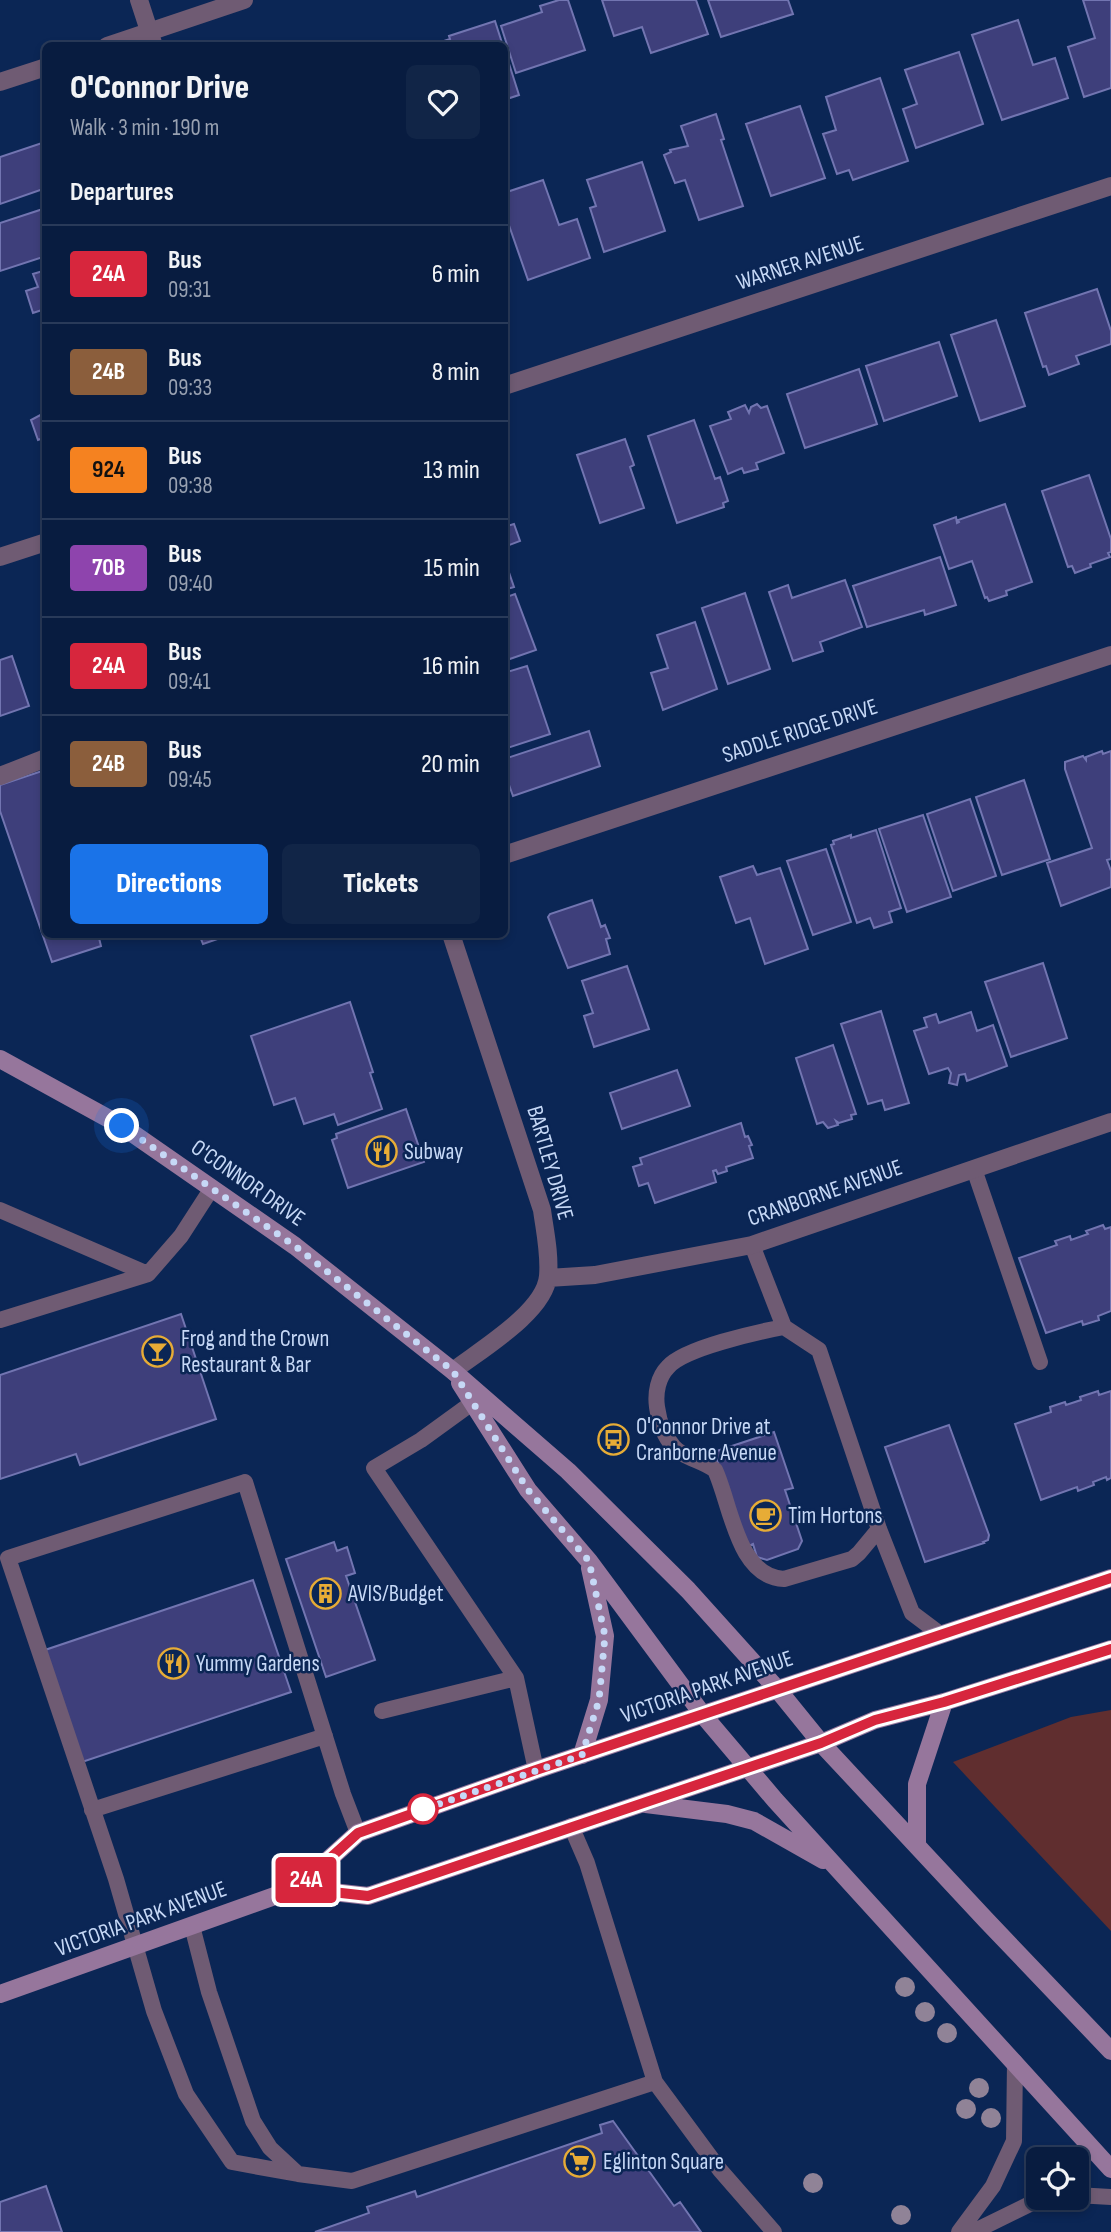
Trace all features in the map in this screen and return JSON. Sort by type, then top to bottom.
[{"type":"main road","name":"O'CONNOR DRIVE","points":[[0,1059],[122,1126],[295,1246],[453,1371],[577,1480],[688,1590],[778,1690]]},
{"type":"main road","name":"O'CONNOR DRIVE","points":[[453,1371],[528,1490],[589,1561],[703,1715]]},
{"type":"main road","points":[[582,1755],[599,1700],[605,1636],[589,1561]]},
{"type":"main road","name":"VICTORIA PARK AVENUE","points":[[0,1994],[297,1888],[358,1833],[536,1770],[1111,1578]]},
{"type":"main road","name":"VICTORIA PARK AVENUE","points":[[297,1888],[368,1896],[821,1743],[875,1720],[944,1702],[1111,1649]]},
{"type":"main road","points":[[778,1690],[821,1743],[1111,2051]]},
{"type":"main road","points":[[917,1844],[917,1784],[944,1702]]},
{"type":"main road","points":[[703,1715],[747,1768],[1111,2169]]},
{"type":"main road","points":[[639,1803],[727,1814],[754,1821],[839,1869]]},
{"type":"street","points":[[139,0],[152,38]]},
{"type":"street","points":[[130,42],[152,38],[244,0]]},
{"type":"street","points":[[0,82],[42,68]]},
{"type":"street","name":"WARNER AVENUE","points":[[508,385],[1111,186]]},
{"type":"street","points":[[0,557],[42,543]]},
{"type":"street","name":"SADDLE RIDGE DRIVE","points":[[508,854],[1111,655]]},
{"type":"street","points":[[0,776],[42,760]]},
{"type":"street","name":"BARTLEY DRIVE","points":[[452,938],[542,1210],[548,1278]]},
{"type":"street","name":"CRANBORNE AVENUE","points":[[548,1278],[596,1275],[752,1244],[1111,1122]]},
{"type":"street","points":[[453,1371],[519,1320],[538,1301],[548,1278]]},
{"type":"lane","points":[[974,1168],[1040,1363]]},
{"type":"lane","points":[[0,1320],[148,1274],[181,1236],[212,1188]]},
{"type":"lane","points":[[0,1210],[148,1274]]},
{"type":"lane","points":[[752,1244],[784,1327],[819,1350],[879,1529],[912,1613],[940,1634]]},
{"type":"lane","points":[[784,1327],[682,1356],[667,1367],[656,1398],[660,1422],[666,1436],[680,1452],[715,1469],[742,1547],[760,1569],[773,1578],[784,1579],[852,1559],[879,1529]]},
{"type":"lane","points":[[472,1403],[421,1440],[374,1468],[516,1678],[536,1770]]},
{"type":"lane","points":[[358,1833],[245,1482],[8,1558],[137,1947],[154,2011],[186,2094],[232,2162],[352,2181],[655,2082]]},
{"type":"lane","points":[[382,1711],[516,1678]]},
{"type":"lane","points":[[92,1810],[325,1736]]},
{"type":"lane","points":[[571,1826],[587,1863],[655,2082],[720,2170],[774,2232]]},
{"type":"lane","points":[[192,1926],[209,1992],[253,2120],[270,2148],[298,2174]]},
{"type":"lane","points":[[959,2232],[993,2186],[1014,2141],[1015,2062]]},
{"type":"lane","points":[[1089,2195],[1111,2197]]},
{"type":"lane","points":[[973,2232],[1026,2206]]},
{"type":"shaded area","points":[[1111,1710],[1111,1931],[953,1762],[1071,1717]]},
{"type":"building","points":[[568,0],[585,50],[516,73],[501,26],[542,12],[540,6]]},
{"type":"building","points":[[602,0],[696,0],[708,34],[651,53],[642,27],[614,36]]},
{"type":"building","points":[[708,0],[788,0],[793,14],[721,37]]},
{"type":"building","points":[[1083,0],[1111,0],[1111,88],[1084,97],[1068,47],[1095,38]]},
{"type":"building","points":[[1018,20],[1033,65],[1055,58],[1068,98],[1002,120],[972,35]]},
{"type":"building","points":[[495,21],[502,42],[441,42],[450,39],[449,36]]},
{"type":"building","points":[[959,52],[983,124],[916,148],[903,109],[917,104],[905,70]]},
{"type":"building","points":[[508,61],[519,95],[508,99]]},
{"type":"building","points":[[880,78],[908,161],[853,180],[849,170],[837,174],[823,134],[836,130],[826,97]]},
{"type":"building","points":[[800,106],[825,178],[771,196],[746,124]]},
{"type":"building","points":[[716,114],[724,139],[721,140],[743,206],[699,220],[685,180],[675,183],[664,155],[671,152],[670,150],[688,146],[681,126]]},
{"type":"building","points":[[42,143],[42,189],[0,204],[0,157]]},
{"type":"building","points":[[642,162],[665,231],[604,252],[590,208],[596,206],[587,180]]},
{"type":"building","points":[[543,180],[559,225],[577,219],[590,258],[528,280],[508,222],[508,192]]},
{"type":"building","points":[[42,209],[42,257],[0,271],[0,223]]},
{"type":"building","points":[[42,271],[42,310],[33,313],[26,291],[38,287],[33,274]]},
{"type":"building","points":[[1097,289],[1111,331],[1111,344],[1076,356],[1079,364],[1049,375],[1046,366],[1043,367],[1025,313]]},
{"type":"building","points":[[996,320],[1025,406],[980,421],[951,335]]},
{"type":"building","points":[[939,342],[957,396],[884,421],[866,366]]},
{"type":"building","points":[[859,369],[877,424],[805,448],[787,394]]},
{"type":"building","points":[[757,404],[761,408],[767,406],[784,453],[756,463],[758,469],[744,473],[742,468],[728,474],[710,426],[731,419],[728,412],[745,405],[749,413],[751,407]]},
{"type":"building","points":[[42,414],[42,438],[38,440],[31,420]]},
{"type":"building","points":[[694,420],[715,479],[720,477],[728,501],[723,503],[724,507],[677,523],[648,436]]},
{"type":"building","points":[[625,439],[634,465],[630,467],[644,508],[600,523],[577,455]]},
{"type":"building","points":[[1089,475],[1111,539],[1111,552],[1108,553],[1110,557],[1075,573],[1072,566],[1068,567],[1042,491]]},
{"type":"building","points":[[1005,504],[1032,582],[1006,591],[1007,595],[989,601],[985,598],[972,561],[949,569],[934,525],[956,517],[957,523],[958,520]]},
{"type":"building","points":[[514,524],[520,541],[508,546],[508,526]]},
{"type":"building","points":[[940,557],[956,605],[925,615],[924,610],[867,627],[853,586]]},
{"type":"building","points":[[508,570],[514,587],[508,589]]},
{"type":"building","points":[[845,580],[862,627],[820,642],[823,651],[793,661],[769,592],[788,585],[792,598]]},
{"type":"building","points":[[745,593],[770,669],[728,684],[702,608]]},
{"type":"building","points":[[515,594],[536,650],[508,660],[508,597]]},
{"type":"building","points":[[695,622],[717,689],[663,710],[651,673],[668,668],[657,635]]},
{"type":"building","points":[[12,656],[29,706],[0,716],[0,660]]},
{"type":"building","points":[[527,666],[550,734],[508,748],[508,672]]},
{"type":"building","points":[[589,731],[600,766],[513,796],[508,782],[508,758]]},
{"type":"building","points":[[1102,751],[1103,754],[1111,751],[1111,859],[1107,860],[1111,871],[1111,887],[1061,906],[1047,863],[1092,848],[1065,762],[1083,756],[1086,760],[1086,757]]},
{"type":"building","points":[[42,771],[42,933],[0,811],[0,785]]},
{"type":"building","points":[[1024,780],[1050,859],[1002,875],[976,797]]},
{"type":"building","points":[[970,799],[996,876],[953,891],[927,814]]},
{"type":"building","points":[[923,815],[951,897],[907,912],[879,829]]},
{"type":"building","points":[[876,830],[901,908],[889,912],[892,922],[874,928],[870,918],[857,923],[831,845],[834,844],[833,841],[851,835],[851,838]]},
{"type":"building","points":[[826,849],[851,922],[813,935],[787,861]]},
{"type":"building","points":[[753,866],[757,875],[780,868],[808,949],[765,964],[750,918],[736,923],[720,877]]},
{"type":"building","points":[[592,900],[601,927],[605,925],[610,938],[606,939],[610,954],[568,968],[548,917]]},
{"type":"building","points":[[44,938],[99,938],[101,946],[52,962]]},
{"type":"building","points":[[201,938],[220,938],[203,944]]},
{"type":"building","points":[[1043,963],[1067,1038],[1011,1057],[985,982]]},
{"type":"building","points":[[627,966],[649,1029],[594,1047],[584,1016],[593,1013],[582,981]]},
{"type":"building","points":[[350,1002],[382,1109],[338,1125],[334,1114],[304,1124],[295,1098],[274,1105],[251,1036]]},
{"type":"building","points":[[881,1011],[909,1103],[885,1110],[882,1100],[868,1104],[841,1024]]},
{"type":"building","points":[[971,1012],[977,1031],[993,1025],[1007,1066],[967,1081],[965,1074],[959,1075],[957,1085],[949,1083],[951,1073],[948,1068],[929,1074],[914,1031],[927,1027],[924,1018],[936,1014],[939,1023]]},
{"type":"building","points":[[833,1045],[856,1114],[851,1115],[852,1119],[839,1123],[836,1121],[838,1125],[828,1128],[823,1122],[817,1124],[796,1058]]},
{"type":"building","points":[[677,1070],[690,1106],[622,1129],[610,1093]]},
{"type":"building","points":[[406,1109],[424,1162],[348,1188],[332,1140],[337,1138],[336,1134]]},
{"type":"building","points":[[741,1123],[745,1137],[748,1136],[752,1145],[749,1146],[753,1158],[726,1167],[727,1171],[718,1174],[716,1170],[713,1171],[716,1182],[655,1203],[648,1183],[639,1186],[633,1167],[642,1164],[640,1158]]},
{"type":"building","points":[[1103,1225],[1105,1229],[1111,1227],[1111,1311],[1098,1316],[1099,1320],[1083,1325],[1082,1321],[1046,1333],[1019,1258],[1057,1245],[1055,1241],[1070,1236],[1071,1240],[1088,1234],[1086,1231]]},
{"type":"building","points":[[181,1314],[216,1419],[80,1465],[76,1454],[0,1479],[0,1375]]},
{"type":"building","points":[[1098,1391],[1099,1395],[1111,1391],[1111,1478],[1093,1482],[1094,1485],[1078,1491],[1077,1487],[1041,1500],[1015,1424],[1051,1412],[1050,1407],[1081,1400],[1080,1397]]},
{"type":"building","points":[[949,1425],[989,1535],[984,1543],[925,1562],[885,1447]]},
{"type":"building","name":"Tim Hortons","points":[[774,1432],[793,1488],[785,1490],[802,1541],[798,1549],[767,1560],[757,1557],[753,1544],[747,1547],[714,1452]]},
{"type":"building","name":"AVIS/Budget","points":[[334,1542],[337,1551],[347,1547],[355,1573],[346,1576],[375,1660],[326,1677],[286,1559]]},
{"type":"building","points":[[253,1580],[291,1692],[82,1762],[45,1650]]},
{"type":"building","name":"Eglinton Square","points":[[613,2121],[674,2206],[680,2202],[701,2232],[315,2232],[369,2213],[367,2207],[415,2191],[417,2197],[602,2133],[600,2125]]},
{"type":"building","points":[[46,2186],[62,2232],[0,2232],[0,2202]]},
{"type":"bus line","name":"24A","points":[[1111,1578],[536,1770],[358,1833],[297,1888],[368,1896],[821,1743],[875,1720],[944,1702],[1111,1649]]},
{"type":"place","name":"Subway","points":[[381,1152]]},
{"type":"place","name":"Frog and the Crown Restaurant & Bar","points":[[158,1352]]},
{"type":"place","name":"O'Connor Drive at Cranborne Avenue","points":[[613,1440]]},
{"type":"place","name":"Tim Hortons","points":[[765,1516]]},
{"type":"place","name":"AVIS/Budget","points":[[325,1594]]},
{"type":"place","name":"Yummy Gardens","points":[[173,1664]]},
{"type":"place","name":"Eglinton Square","points":[[580,2162]]},
{"type":"route","points":[[122,1126],[295,1246],[453,1371],[528,1490],[589,1561],[605,1636],[599,1700],[582,1755],[410,1814],[423,1809]]}]
